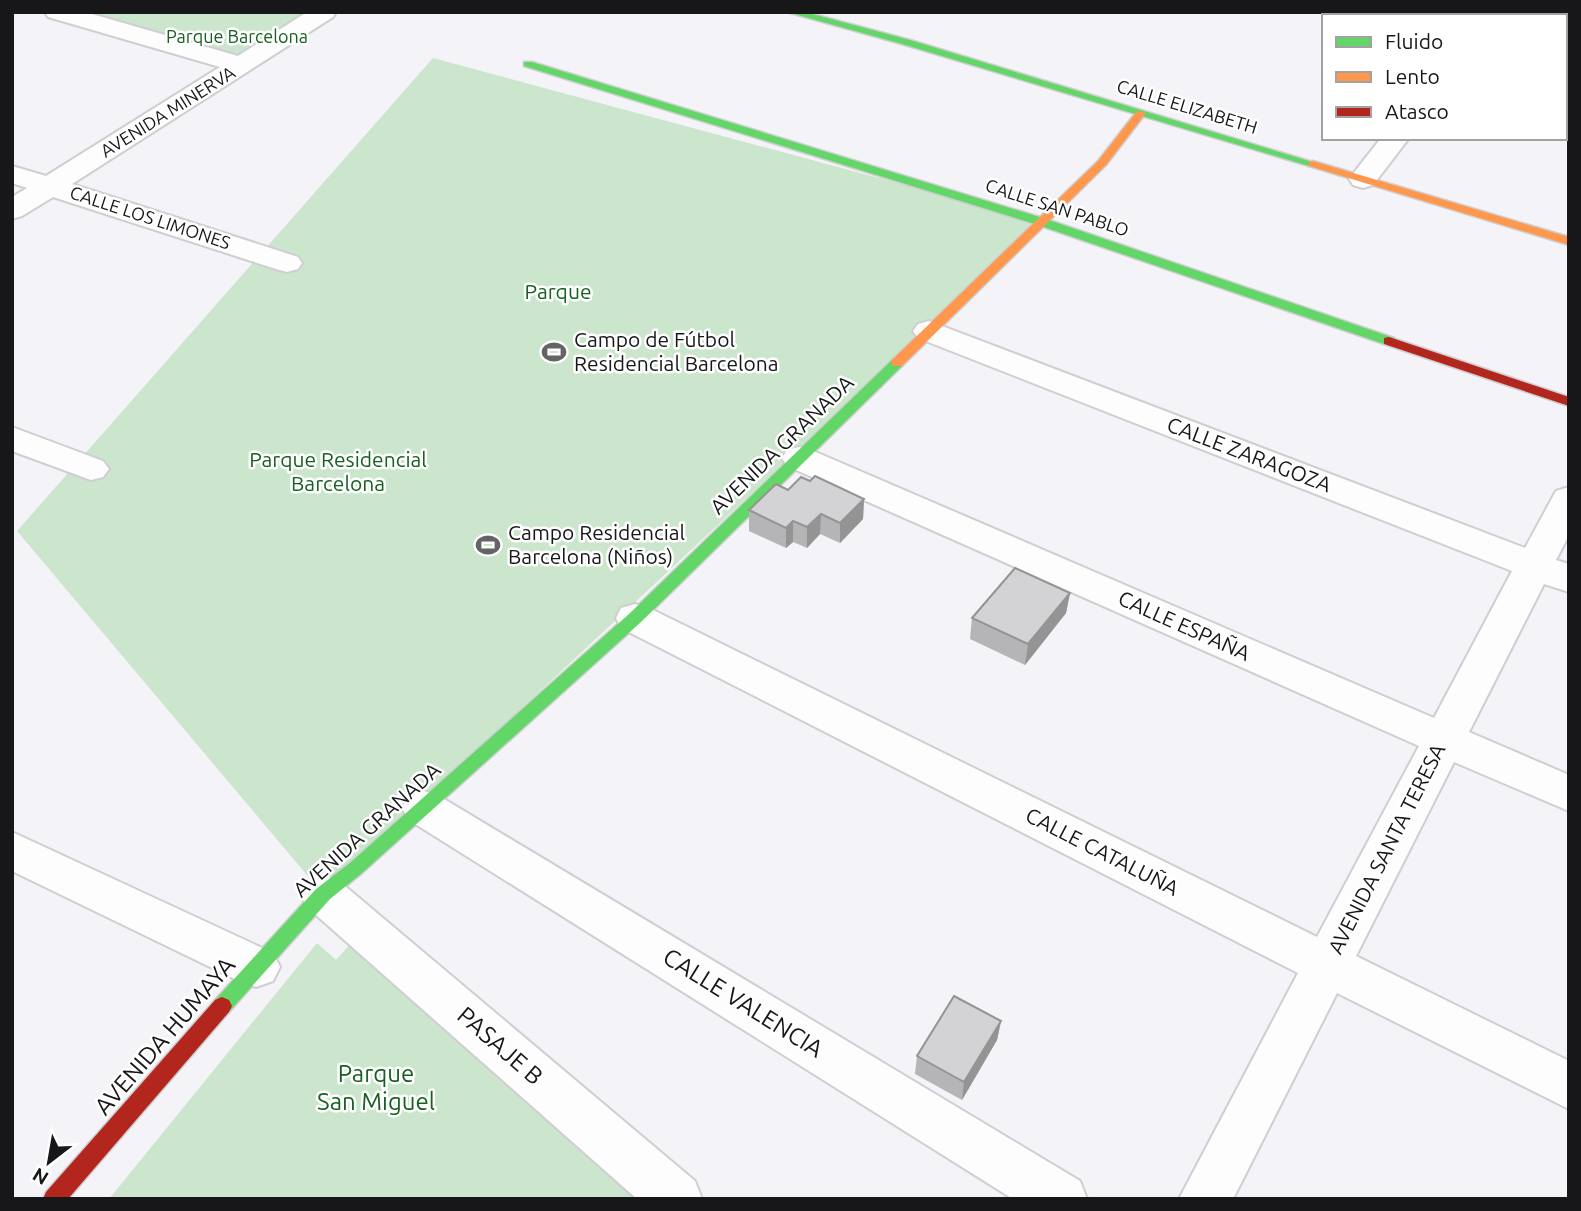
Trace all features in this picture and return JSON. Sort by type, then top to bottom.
[{"type":"street","points":[[57,12],[242,65]]},
{"type":"street","name":"AVENIDA MINERVA","points":[[12,210],[324,12]]},
{"type":"street","name":"CALLE ELIZABETH","points":[[792,12],[906,42],[1569,241]]},
{"type":"street","name":"CALLE SAN PABLO","points":[[527,65],[1042,222],[1569,402]]},
{"type":"street","name":"AVENIDA GRANADA","points":[[256,967],[323,894],[424,808],[635,618],[1102,163],[1141,113]]},
{"type":"street","points":[[1363,179],[1393,140]]},
{"type":"street","name":"CALLE LOS LIMONES","points":[[12,174],[287,262]]},
{"type":"street","name":"CALLE ZARAGOZA","points":[[929,331],[1552,572]]},
{"type":"street","points":[[12,438],[91,469]]},
{"type":"street","name":"CALLE ESPAÑA","points":[[799,458],[1569,794]]},
{"type":"street","name":"AVENIDA SANTA TERESA","points":[[1205,1199],[1443,740],[1552,572],[1569,499]]},
{"type":"street","name":"CALLE CATALUÑA","points":[[635,618],[1569,1086]]},
{"type":"street","name":"CALLE VALENCIA","points":[[424,808],[1061,1199]]},
{"type":"street","points":[[12,850],[256,967]]},
{"type":"street","name":"PASAJE B","points":[[323,894],[676,1199]]},
{"type":"street","name":"AVENIDA HUMAYA","points":[[54,1199],[256,967]]},
{"type":"green space","name":"Parque Barcelona","points":[[57,12],[324,12],[242,65]]},
{"type":"green space","points":[[433,58],[1042,222],[323,894],[17,531]]},
{"type":"green space","name":"Parque San Miguel","points":[[364,928],[670,1199],[109,1199],[317,943],[336,960]]},
{"type":"building","points":[[815,476],[864,499],[840,523],[821,514],[807,527],[793,521],[786,528],[749,510],[776,484],[788,490],[801,477],[810,481]]},
{"type":"building","points":[[1015,568],[1070,593],[1028,644],[972,618]]},
{"type":"building","points":[[954,996],[1001,1021],[964,1082],[917,1056]]},
{"type":"traffic: fast","points":[[792,12],[906,42],[1313,164]]},
{"type":"traffic: fast","points":[[528,64],[1042,222],[1389,341]]},
{"type":"traffic: fast","points":[[222,1006],[323,894],[356,868],[635,618],[897,363]]},
{"type":"traffic: slow","points":[[897,363],[1102,163],[1141,113]]},
{"type":"traffic: slow","points":[[1313,164],[1569,241]]},
{"type":"traffic: jam","points":[[1389,341],[1569,402]]},
{"type":"traffic: jam","points":[[54,1199],[222,1006]]},
{"type":"place","name":"Campo de Fútbol Residencial Barcelona","points":[[554,352]]},
{"type":"place","name":"Campo Residencial Barcelona (Niños)","points":[[488,545]]},
{"type":"park label","name":"Parque","points":[[558,292]]},
{"type":"park label","name":"Parque Residencial Barcelona","points":[[338,472]]}]
